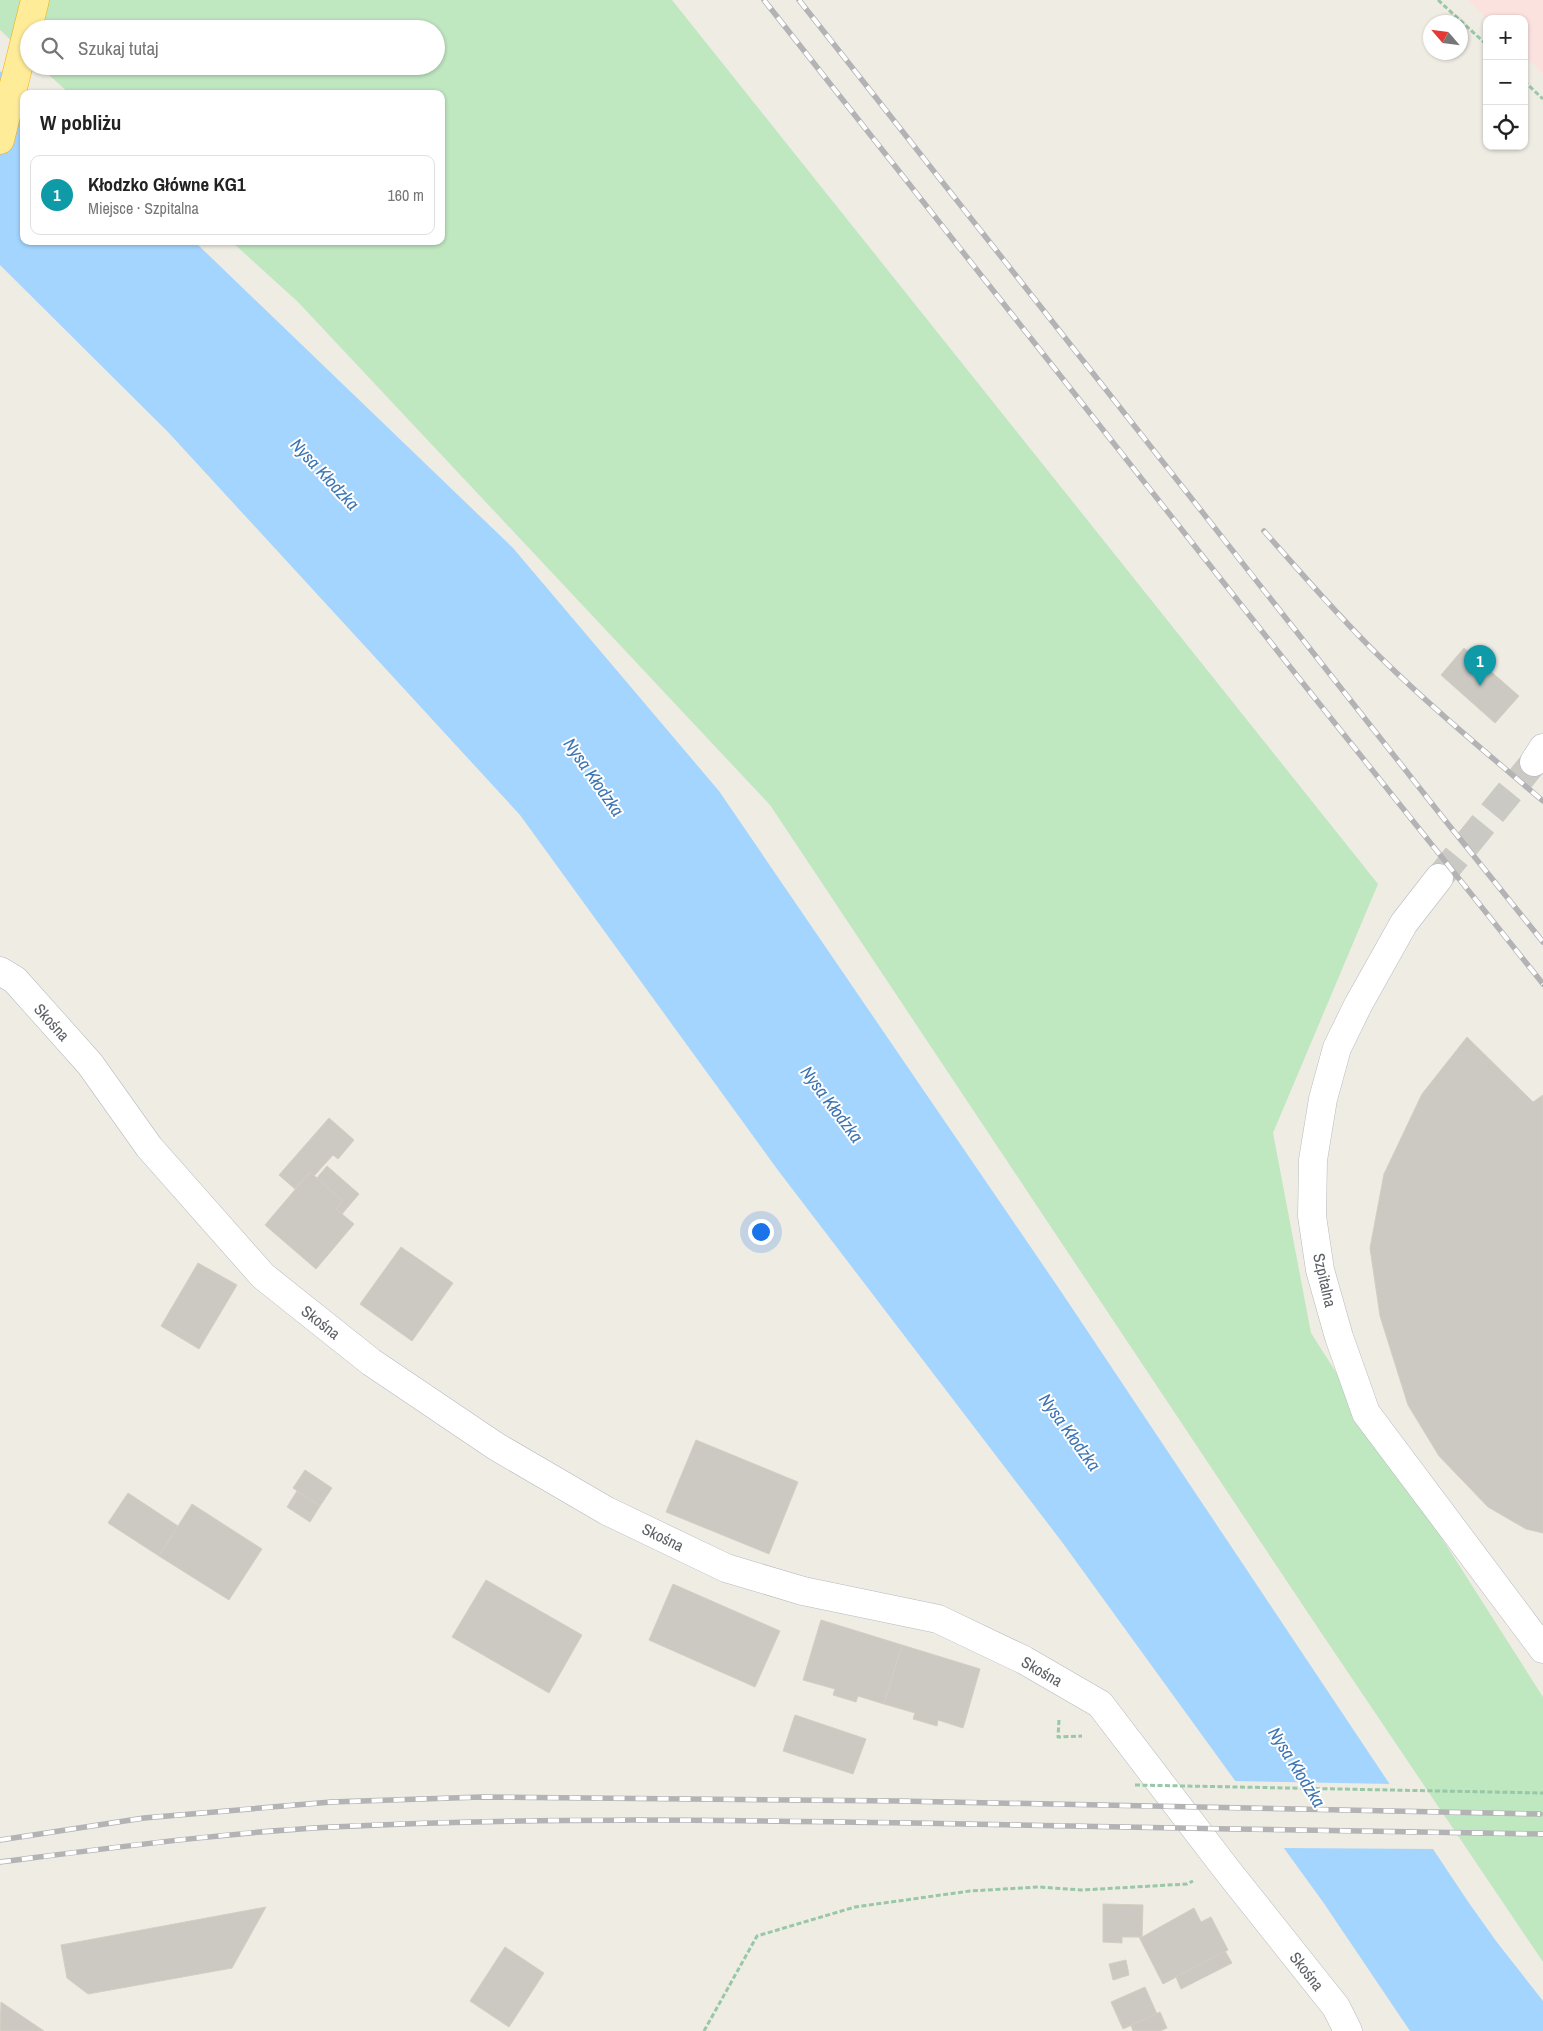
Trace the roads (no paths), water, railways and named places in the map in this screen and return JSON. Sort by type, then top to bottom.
[{"type":"highway","points":[[30,20],[35,0]]},
{"type":"highway","points":[[0,140],[20,60]]},
{"type":"street","name":"Szpitalna","points":[[1439,878],[1404,923],[1376,971],[1338,1048],[1323,1099],[1313,1160],[1312,1216],[1320,1270],[1339,1336],[1366,1413],[1543,1649]]},
{"type":"street","name":"Skośna","points":[[0,971],[15,980],[90,1064],[149,1147],[263,1276],[371,1362],[497,1447],[607,1511],[726,1568],[803,1591],[938,1619],[1024,1660],[1100,1704],[1227,1870],[1336,2007],[1348,2031]]},
{"type":"water","name":"Nysa Kłodzka","points":[[0,71],[21,90],[20,245],[198,245],[513,548],[719,791],[1060,1290],[1469,1903],[1543,2001],[1543,2031],[1410,2031],[1323,1902],[1062,1542],[777,1169],[520,815],[168,432],[0,265]]},
{"type":"tunnel","points":[[1439,878],[1534,762]]},
{"type":"railway","points":[[764,0],[1298,677],[1543,984]]},
{"type":"railway","points":[[799,0],[1543,942]]},
{"type":"railway","points":[[1264,531],[1335,611],[1380,657],[1440,713],[1543,801]]},
{"type":"railway","points":[[0,1840],[144,1818],[331,1802],[482,1797],[899,1801],[1540,1814]]},
{"type":"railway","points":[[0,1862],[249,1833],[332,1827],[478,1822],[768,1821],[1543,1834]]},
{"type":"place","name":"Kłodzko Główne KG1","points":[[1480,686]]}]
